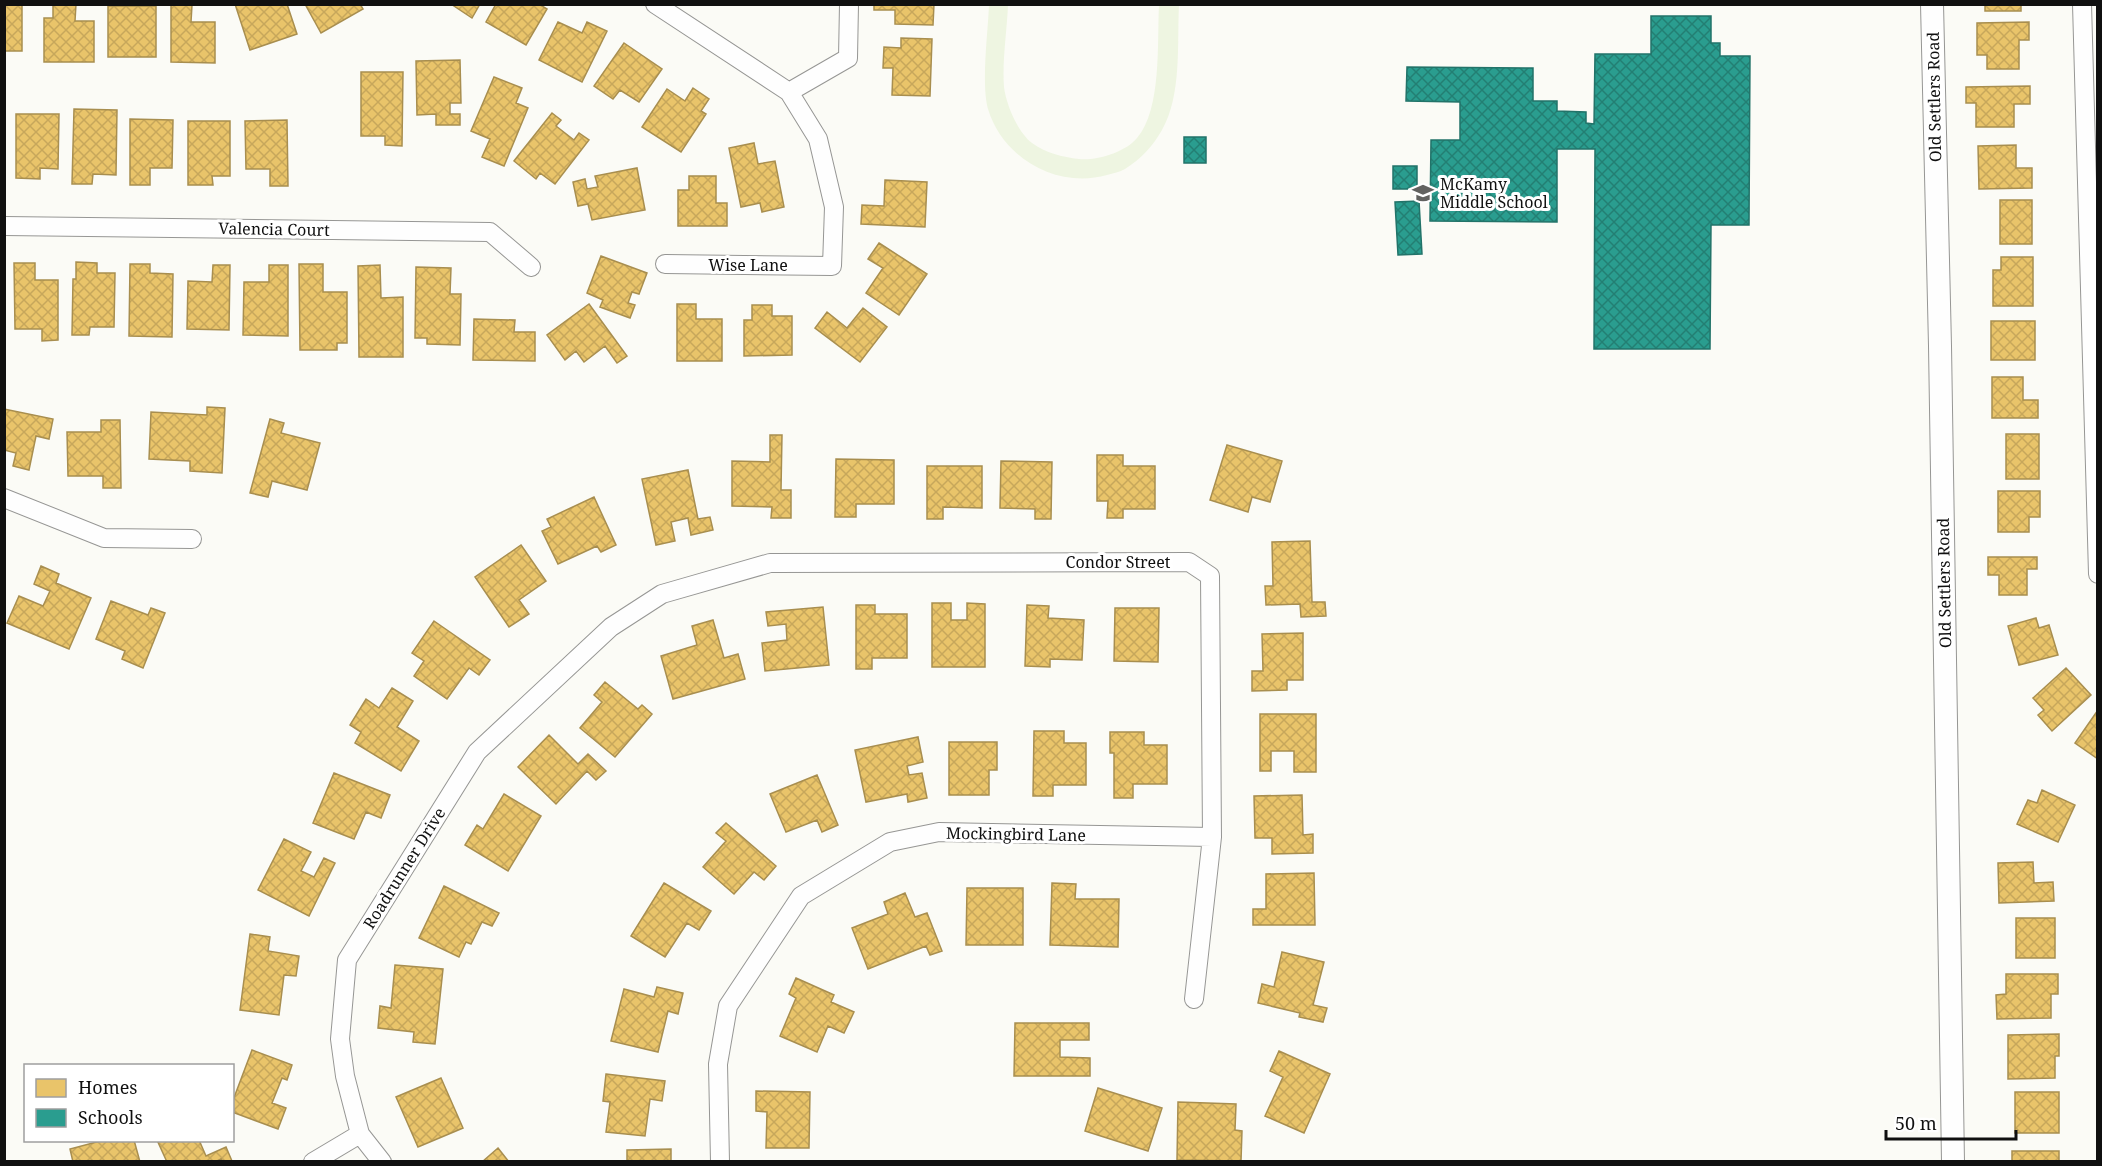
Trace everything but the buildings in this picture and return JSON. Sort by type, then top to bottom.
[{"type":"street","points":[[655,4],[789,92],[848,58],[849,4]]},
{"type":"street","name":"Old Settlers Road","points":[[1932,4],[1953,1161]]},
{"type":"street","points":[[2082,4],[2097,574]]},
{"type":"street","name":"Wise Lane","points":[[665,264],[832,266],[834,207],[818,139],[789,92]]},
{"type":"street","name":"Valencia Court","points":[[4,226],[490,232],[531,267]]},
{"type":"street","points":[[4,498],[104,538],[192,539]]},
{"type":"street","name":"Condor Street","points":[[610,627],[662,594],[770,563],[1189,562],[1210,576],[1212,837],[1194,999]]},
{"type":"street","name":"Roadrunner Drive","points":[[382,1161],[360,1134],[345,1076],[340,1039],[346,960],[477,752],[610,627]]},
{"type":"street","name":"Mockingbird Lane","points":[[720,1161],[718,1064],[728,1006],[801,896],[890,842],[939,832],[1212,837]]},
{"type":"street","points":[[313,1161],[360,1134]]},
{"type":"green space","points":[[989,5],[1008,5],[1004,87],[1010,110],[1022,132],[1032,143],[1043,149],[1060,156],[1086,159],[1102,157],[1126,147],[1137,138],[1145,125],[1151,110],[1157,74],[1159,5],[1179,5],[1176,85],[1173,101],[1162,130],[1146,152],[1123,170],[1088,178],[1070,178],[1052,173],[1019,156],[995,127],[988,109],[985,72]]},
{"type":"place","name":"McKamy Middle School","points":[[1423,193]]}]
